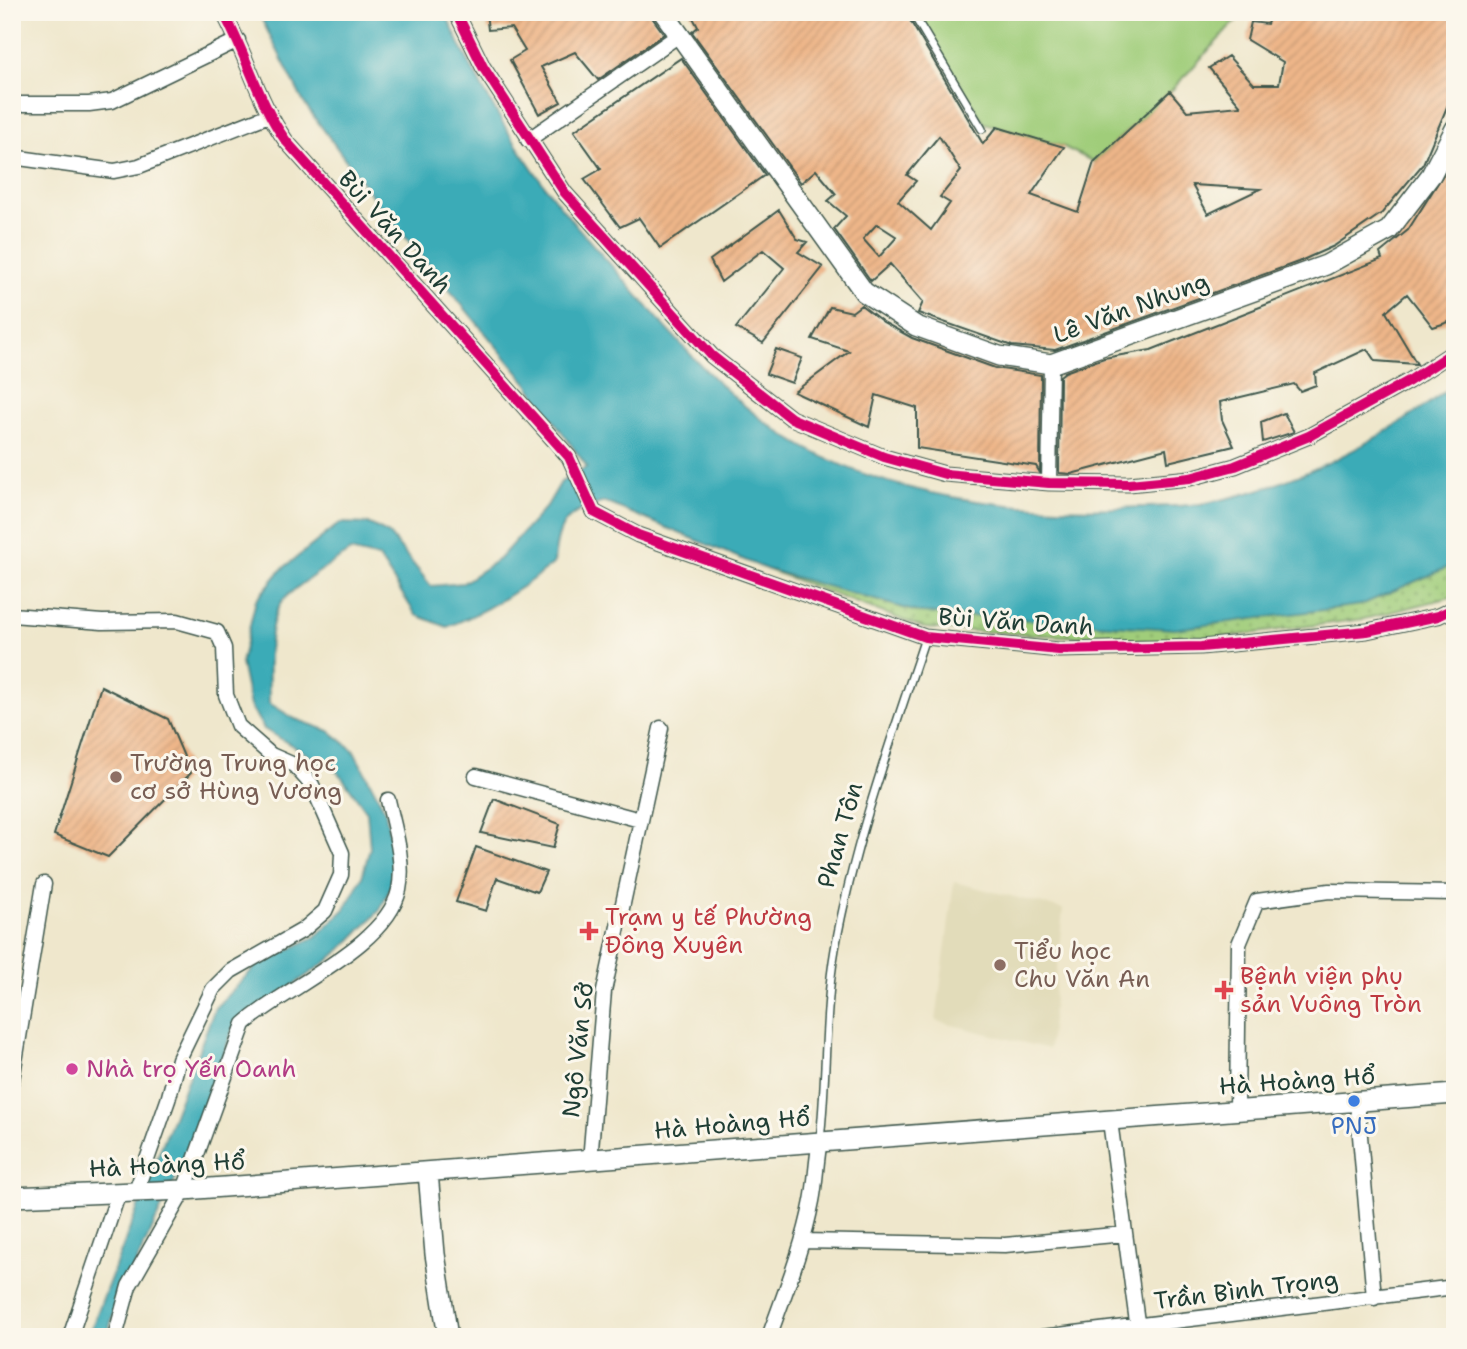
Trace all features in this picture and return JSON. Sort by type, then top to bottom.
[{"type":"main road","name":"Lê Văn Nhung","points":[[663,12],[790,194],[864,292],[916,326],[999,355],[1051,364],[1325,265],[1389,230],[1431,175],[1455,129]]},
{"type":"main road","name":"Hà Hoàng Hổ","points":[[12,1197],[182,1190],[590,1161],[820,1141],[1455,1094]]},
{"type":"main road","points":[[428,1172],[435,1254],[448,1337]]},
{"type":"street","name":"Bùi Văn Danh","points":[[223,12],[240,43],[267,111],[286,141],[569,457],[594,512],[638,535],[925,637],[1059,650],[1202,647],[1367,631],[1438,616],[1455,608]]},
{"type":"street","points":[[456,12],[483,67],[528,140],[565,193],[712,356],[791,418],[884,457],[945,474],[1049,483],[1129,484],[1190,478],[1235,466],[1309,436],[1409,381],[1455,351]]},
{"type":"street","points":[[528,140],[680,35]]},
{"type":"street","points":[[12,104],[89,104],[112,101],[240,43]]},
{"type":"street","points":[[12,157],[114,171],[139,166],[267,111]]},
{"type":"street","points":[[1049,483],[1051,364]]},
{"type":"street","points":[[12,615],[102,622],[177,621],[217,632],[224,648],[226,695],[238,726],[271,755],[294,765],[312,785],[330,820],[342,853],[341,875],[325,911],[303,930],[231,971],[213,989],[179,1059],[168,1100],[70,1337]]},
{"type":"street","name":"Ngô Văn Sở","points":[[590,1161],[604,991],[660,728]]},
{"type":"street","points":[[476,776],[640,820]]},
{"type":"street","points":[[114,1337],[130,1286],[182,1190],[244,1024],[262,1008],[318,976],[356,947],[396,900],[400,887],[397,838],[388,800]]},
{"type":"street","points":[[12,1080],[44,884]]},
{"type":"street","points":[[1237,1110],[1239,944],[1257,901],[1329,891],[1455,894]]},
{"type":"street","points":[[1357,1101],[1374,1298]]},
{"type":"street","points":[[1110,1121],[1138,1331]]},
{"type":"street","name":"Phan Tôn","points":[[769,1337],[803,1241],[813,1198],[813,1171],[820,1141]]},
{"type":"street","points":[[803,1241],[1005,1245],[1125,1234]]},
{"type":"street","name":"Trần Bình Trọng","points":[[1042,1337],[1138,1331],[1455,1287]]},
{"type":"lane","points":[[912,12],[982,128]]},
{"type":"lane","name":"Phan Tôn","points":[[820,1141],[827,1072],[828,1003],[842,913],[855,860],[925,637]]},
{"type":"shaded area","name":"Tiểu học Chu Văn An","points":[[954,882],[1063,909],[1049,1049],[936,1021]]},
{"type":"green space","points":[[916,12],[1244,12],[1170,92],[1094,162],[1064,147],[984,123]]},
{"type":"green space","points":[[1455,564],[1455,596],[1364,619],[1178,643],[924,628],[766,569],[921,613],[1361,605]]},
{"type":"water","points":[[258,12],[445,12],[467,59],[506,128],[550,193],[580,230],[704,369],[765,422],[826,458],[869,476],[913,489],[1006,505],[1098,509],[1198,504],[1240,495],[1306,473],[1368,442],[1455,384],[1455,564],[1361,605],[1175,629],[921,613],[766,569],[605,502],[581,510],[566,521],[558,538],[554,563],[503,599],[447,627],[416,615],[379,558],[350,551],[296,588],[277,610],[269,649],[269,703],[295,719],[329,731],[353,750],[385,810],[394,880],[380,910],[350,941],[329,960],[234,1026],[183,1162],[114,1311],[107,1337],[88,1337],[215,1008],[257,965],[315,937],[345,909],[362,877],[370,848],[367,812],[339,773],[264,729],[250,706],[241,663],[256,600],[281,570],[340,523],[370,524],[389,534],[431,586],[463,583],[499,559],[547,506],[561,482],[587,467],[527,383],[378,204],[304,103]]},
{"type":"building","points":[[486,12],[648,12],[664,34],[598,80],[575,52],[541,67],[561,102],[539,114],[510,60],[525,51],[511,28],[488,30]]},
{"type":"building","points":[[690,12],[905,12],[983,144],[997,127],[1064,147],[1031,195],[1078,212],[1094,162],[1170,91],[1187,111],[1241,106],[1209,68],[1228,56],[1254,84],[1279,84],[1283,62],[1247,40],[1251,22],[1267,24],[1272,12],[1455,12],[1455,88],[1423,164],[1382,213],[1334,246],[1298,262],[1055,350],[1012,346],[918,313],[923,302],[890,264],[871,281],[834,229],[846,216],[828,201],[836,194],[816,170],[801,183],[692,32],[698,27]],"holes":[[[939,136],[961,171],[940,197],[950,203],[931,230],[898,201],[916,181],[907,175]],[[1192,185],[1260,189],[1208,214]],[[877,224],[897,237],[879,257],[863,239]]]},
{"type":"building","points":[[681,58],[765,175],[660,248],[639,218],[620,227],[584,179],[601,169],[574,131]]},
{"type":"building","points":[[1455,156],[1455,320],[1433,327],[1407,294],[1386,312],[1417,364],[1375,361],[1367,349],[1315,373],[1316,385],[1300,391],[1294,384],[1220,402],[1222,420],[1234,446],[1168,462],[1166,449],[1071,474],[1059,473],[1060,376],[1104,358],[1151,350],[1382,259],[1380,253],[1408,230]]},
{"type":"building","points":[[779,210],[797,239],[807,242],[798,252],[823,267],[763,343],[736,328],[784,268],[763,250],[721,282],[710,260]]},
{"type":"building","points":[[861,305],[883,322],[912,338],[995,368],[1041,375],[1040,473],[1036,466],[917,448],[917,408],[876,395],[869,427],[794,392],[849,351],[812,339],[830,307],[852,312]]},
{"type":"building","points":[[776,349],[802,358],[792,383],[766,374]]},
{"type":"building","points":[[1284,413],[1294,432],[1263,442],[1261,422]]},
{"type":"building","points":[[101,686],[168,719],[191,773],[108,857],[54,835]]},
{"type":"building","points":[[494,799],[560,824],[553,848],[481,833]]},
{"type":"building","points":[[476,847],[546,872],[537,892],[497,878],[486,911],[456,902]]},
{"type":"cycle path","points":[[223,12],[260,94],[286,141],[569,457],[594,512],[638,535],[925,637],[1059,650],[1201,647],[1367,631],[1438,616],[1455,608]]},
{"type":"cycle path","points":[[456,12],[483,67],[565,193],[712,356],[791,418],[884,457],[945,474],[1049,483],[1129,484],[1190,478],[1235,466],[1309,436],[1409,381],[1455,351]]},
{"type":"place","name":"Trường Trung học cơ sở Hùng Vương","points":[[116,777]]},
{"type":"place","name":"Trạm y tế Phường Đông Xuyên","points":[[589,931]]},
{"type":"place","name":"Tiểu học Chu Văn An","points":[[1000,965]]},
{"type":"place","name":"Bệnh viện phụ sản Vuông Tròn","points":[[1224,990]]},
{"type":"place","name":"Nhà trọ Yến Oanh","points":[[72,1069]]},
{"type":"place","name":"PNJ","points":[[1354,1101]]}]
